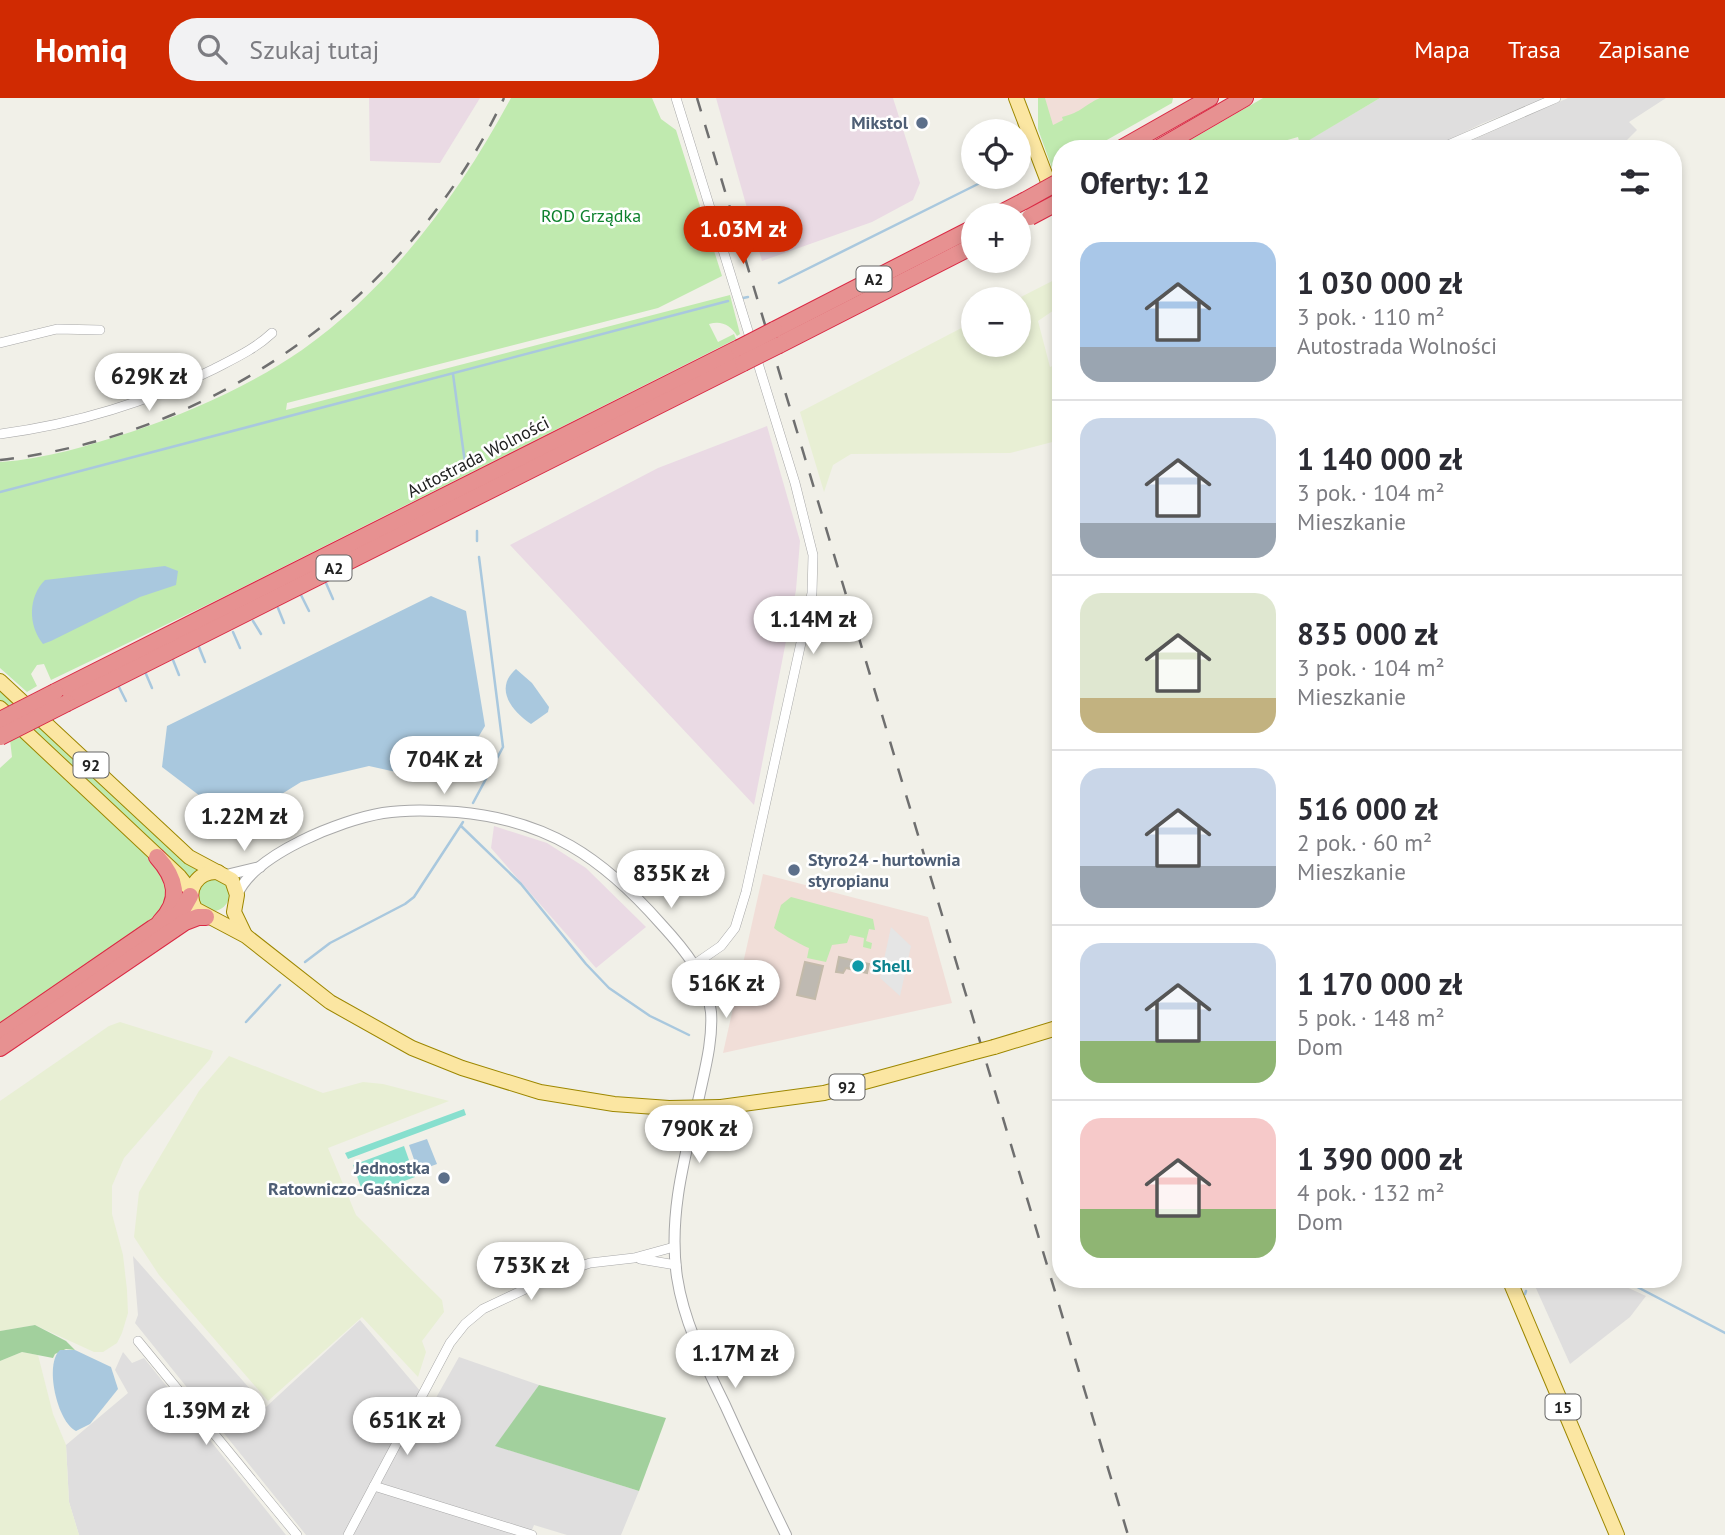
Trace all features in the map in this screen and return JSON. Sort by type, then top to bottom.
[{"type":"highway","points":[[1136,140],[1210,98]]},
{"type":"highway","points":[[1173,140],[1245,98]]},
{"type":"highway","points":[[1020,203],[1052,185]]},
{"type":"highway","points":[[1031,216],[1052,205]]},
{"type":"highway","name":"Autostrada Wolności","points":[[0,720],[61,697],[741,355],[961,235]]},
{"type":"highway","name":"Autostrada Wolności","points":[[776,337],[961,252]]},
{"type":"highway","name":"Autostrada Wolności","points":[[0,737],[61,697]]},
{"type":"highway","points":[[153,928],[168,913],[175,898],[173,880],[157,857]]},
{"type":"highway","points":[[0,1033],[153,928],[181,912],[191,893]]},
{"type":"highway","points":[[0,1048],[185,922],[210,918]]},
{"type":"main road","points":[[1016,98],[1052,192]]},
{"type":"main road","name":"92","points":[[0,681],[189,857],[200,865],[222,873],[236,887],[235,915],[246,936]]},
{"type":"main road","name":"92","points":[[0,708],[179,876],[191,893],[195,909],[246,936],[300,981],[396,1040],[445,1061],[547,1093],[614,1104],[669,1108],[721,1107],[824,1093],[1052,1029]]},
{"type":"main road","points":[[191,893],[198,878],[211,872],[222,873]]},
{"type":"main road","points":[[210,918],[223,916],[236,901]]},
{"type":"main road","name":"15","points":[[1513,1288],[1617,1535]]},
{"type":"street","points":[[676,98],[795,483],[811,540],[814,571],[784,724],[746,892],[735,928],[721,946],[695,964]]},
{"type":"street","points":[[1460,140],[1556,98]]},
{"type":"street","points":[[0,343],[57,329],[100,330]]},
{"type":"street","points":[[0,434],[119,409],[154,396],[256,348],[272,333]]},
{"type":"street","points":[[236,901],[243,884],[260,867],[321,832],[341,824],[378,814],[433,811],[508,819],[560,839],[604,866],[636,896],[695,964],[710,1010],[710,1043],[676,1204],[674,1247],[680,1294],[690,1330],[786,1535]]},
{"type":"street","points":[[222,873],[239,873],[253,866],[260,867]]},
{"type":"street","points":[[348,1535],[450,1343],[473,1315],[574,1268],[590,1263],[634,1258],[674,1247]]},
{"type":"street","points":[[634,1258],[676,1265]]},
{"type":"street","points":[[138,1341],[297,1535]]},
{"type":"street","points":[[374,1486],[532,1535]]},
{"type":"shaded area","points":[[369,98],[480,98],[440,163],[370,161]]},
{"type":"shaded area","points":[[716,98],[893,98],[920,183],[913,200],[872,222],[762,261]]},
{"type":"shaded area","points":[[1043,98],[1109,98],[1052,126]]},
{"type":"shaded area","points":[[1380,98],[1546,98],[1449,140],[1309,140]]},
{"type":"shaded area","points":[[1568,98],[1666,98],[1629,122],[1637,130],[1627,140],[1472,140]]},
{"type":"shaded area","points":[[767,426],[800,541],[796,590],[754,805],[510,545],[658,468]]},
{"type":"shaded area","points":[[165,566],[178,571],[176,585],[140,597],[43,644],[38,636],[33,620],[33,603],[45,580]]},
{"type":"shaded area","points":[[431,596],[466,611],[485,726],[450,784],[369,766],[301,782],[251,813],[221,812],[162,767],[167,726]]},
{"type":"shaded area","points":[[516,669],[532,683],[549,707],[548,712],[531,724],[517,713],[508,699],[506,684]]},
{"type":"shaded area","points":[[494,826],[547,843],[586,868],[646,927],[596,968],[491,848]]},
{"type":"shaded area","points":[[763,874],[928,917],[952,1003],[723,1053]]},
{"type":"shaded area","points":[[891,927],[911,946],[900,996],[880,978]]},
{"type":"shaded area","points":[[464,1109],[466,1115],[348,1159],[345,1153]]},
{"type":"shaded area","points":[[427,1139],[437,1164],[418,1171],[409,1145]]},
{"type":"shaded area","points":[[404,1146],[415,1177],[364,1196],[353,1165]]},
{"type":"shaded area","points":[[133,1256],[266,1407],[360,1320],[432,1405],[459,1357],[539,1385],[496,1446],[639,1491],[621,1535],[567,1535],[534,1525],[530,1535],[306,1535],[135,1323],[138,1315]]},
{"type":"shaded area","points":[[1536,1288],[1629,1288],[1646,1296],[1630,1317],[1570,1364]]},
{"type":"shaded area","points":[[60,1350],[75,1350],[111,1367],[118,1389],[90,1424],[76,1431],[63,1417],[55,1392],[53,1367]]},
{"type":"shaded area","points":[[123,1352],[132,1363],[144,1358],[286,1535],[79,1535],[69,1502],[66,1445],[128,1393],[115,1370]]},
{"type":"green space","name":"ROD Grządka","points":[[511,98],[652,98],[661,119],[676,130],[722,276],[658,308],[287,403],[286,410],[730,295],[740,334],[737,336],[729,326],[722,323],[709,324],[718,342],[734,334],[736,339],[213,602],[51,680],[44,664],[37,665],[31,674],[37,686],[27,692],[0,668],[0,462],[68,451],[156,423],[242,386],[302,350],[365,297],[421,236],[469,169]]},
{"type":"green space","points":[[1038,98],[1045,98],[1053,125],[1063,120],[1062,117],[1100,98],[1173,98],[1172,103],[1107,140],[1052,140],[1052,168],[1038,129]]},
{"type":"green space","points":[[1263,98],[1380,98],[1309,140],[1299,140],[1298,137],[1288,140],[1191,140]]},
{"type":"green space","points":[[1052,281],[1052,311],[1038,321],[1050,367],[1052,366],[1052,442],[1010,453],[851,454],[833,465],[824,492],[800,412],[961,328],[961,357],[1031,357],[1031,292]]},
{"type":"green space","points":[[0,685],[197,870],[187,880],[0,703]]},
{"type":"green space","points":[[19,735],[85,794],[151,860],[164,874],[169,891],[159,915],[0,1025],[0,768],[12,757],[10,740]]},
{"type":"green space","points":[[213,879],[224,884],[229,895],[224,906],[213,911],[202,906],[197,895],[202,884]]},
{"type":"green space","points":[[791,897],[873,919],[875,930],[869,929],[866,941],[872,943],[871,949],[863,947],[864,938],[850,935],[847,943],[832,945],[826,962],[807,958],[809,948],[774,928],[781,905]]},
{"type":"green space","points":[[120,1022],[213,1051],[210,1059],[124,1158],[112,1186],[112,1214],[123,1255],[127,1290],[128,1313],[122,1333],[117,1343],[103,1352],[94,1352],[35,1325],[0,1331],[0,1101],[109,1026]]},
{"type":"green space","points":[[229,1056],[323,1093],[363,1082],[383,1084],[449,1101],[328,1148],[356,1215],[442,1300],[444,1312],[422,1341],[426,1352],[418,1377],[362,1317],[268,1401],[159,1275],[134,1237],[139,1192],[199,1091]]},
{"type":"green space","points":[[35,1325],[66,1341],[75,1350],[66,1349],[55,1354],[53,1358],[22,1352],[0,1361],[0,1331]]},
{"type":"green space","points":[[22,1352],[38,1355],[53,1414],[66,1445],[69,1502],[79,1535],[0,1535],[0,1361]]},
{"type":"green space","points":[[539,1385],[666,1418],[639,1491],[495,1446]]},
{"type":"building","points":[[839,957],[869,964],[867,973],[846,968],[843,973],[836,972]]},
{"type":"building","name":"Shell","points":[[805,962],[823,966],[815,999],[797,995]]},
{"type":"waterway","points":[[779,283],[968,189]]},
{"type":"waterway","points":[[743,298],[748,297]]},
{"type":"waterway","points":[[0,492],[728,301]]},
{"type":"waterway","points":[[453,374],[465,463]]},
{"type":"waterway","points":[[477,531],[477,541]]},
{"type":"waterway","points":[[473,803],[503,747],[479,557]]},
{"type":"waterway","points":[[326,583],[333,599]]},
{"type":"waterway","points":[[301,595],[309,611]]},
{"type":"waterway","points":[[278,608],[284,623]]},
{"type":"waterway","points":[[253,621],[261,634]]},
{"type":"waterway","points":[[233,632],[240,648]]},
{"type":"waterway","points":[[199,647],[205,662]]},
{"type":"waterway","points":[[173,660],[179,675]]},
{"type":"waterway","points":[[146,674],[152,688]]},
{"type":"waterway","points":[[119,687],[126,701]]},
{"type":"waterway","points":[[305,962],[330,943],[414,897],[463,822]]},
{"type":"waterway","points":[[461,826],[521,884],[609,988],[650,1016],[689,1035]]},
{"type":"waterway","points":[[246,1022],[280,985]]},
{"type":"waterway","points":[[1639,1288],[1725,1333]]},
{"type":"railway","points":[[0,460],[80,445],[158,421],[231,387],[299,344],[361,293],[417,235],[465,169],[504,98]]},
{"type":"railway","points":[[697,98],[1052,1282]]},
{"type":"railway","points":[[1054,1288],[1128,1535]]},
{"type":"place","name":"Mikstol","points":[[922,123]]},
{"type":"place","name":"Styro24 - hurtownia styropianu","points":[[794,870]]},
{"type":"place","name":"Shell","points":[[858,966]]},
{"type":"place","name":"Jednostka Ratowniczo-Gaśnicza","points":[[444,1178]]}]
